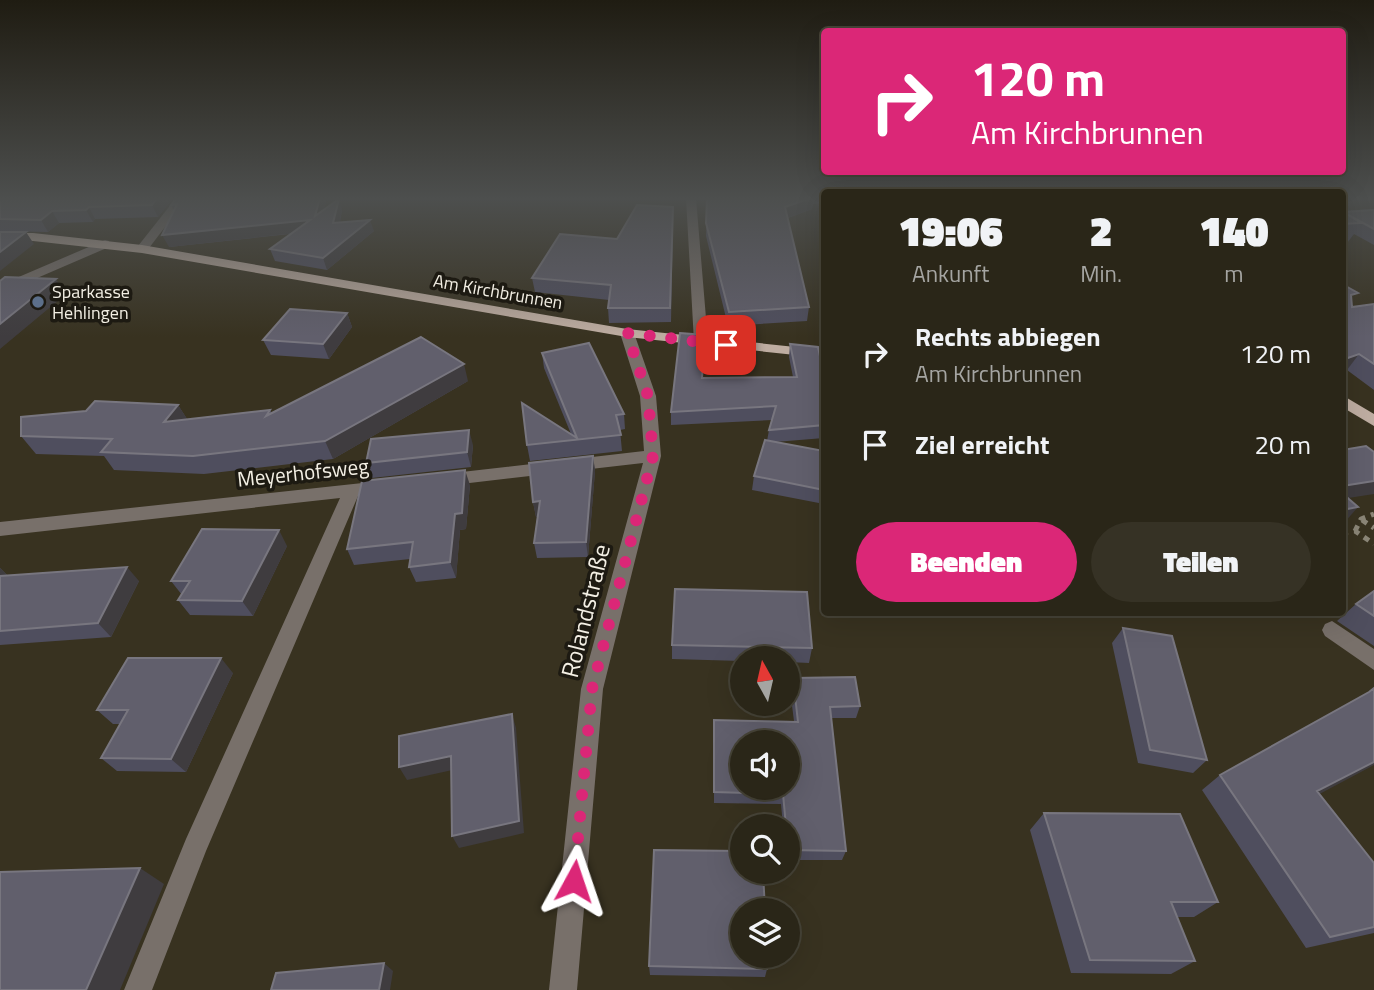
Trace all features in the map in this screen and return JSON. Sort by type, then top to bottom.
[{"type":"main road","name":"Am Kirchbrunnen","points":[[106,244],[627,333],[821,354]]},
{"type":"main road","points":[[1346,403],[1374,421]]},
{"type":"street","points":[[0,290],[105,244]]},
{"type":"street","points":[[142,249],[146,244]]},
{"type":"street","points":[[694,244],[701,342]]},
{"type":"street","name":"Rolandstraße","points":[[563,990],[592,689],[653,456],[648,396],[627,333]]},
{"type":"street","points":[[420,483],[653,456]]},
{"type":"street","name":"Meyerhofsweg","points":[[0,529],[393,486]]},
{"type":"street","points":[[138,990],[195,848],[352,490]]},
{"type":"street","points":[[1332,630],[1374,661]]},
{"type":"path","points":[[1355,531],[1361,519],[1374,514]]},
{"type":"path","points":[[1361,519],[1374,528]]},
{"type":"path","points":[[1346,532],[1355,531],[1374,544]]},
{"type":"building","points":[[0,244],[10,244],[0,252]]},
{"type":"building","points":[[277,244],[340,244],[323,258],[270,249]]},
{"type":"building","points":[[554,244],[672,244],[670,308],[608,308],[611,285],[532,278]]},
{"type":"building","points":[[711,244],[794,244],[809,307],[729,312]]},
{"type":"building","points":[[5,277],[56,279],[0,324],[0,281]]},
{"type":"building","points":[[1346,286],[1358,293],[1351,295],[1352,307],[1374,304],[1374,364],[1359,354],[1346,359]]},
{"type":"building","points":[[290,309],[347,313],[323,344],[263,340]]},
{"type":"building","points":[[680,333],[705,335],[702,378],[797,377],[790,344],[818,347],[821,361],[821,425],[769,430],[776,406],[671,412]]},
{"type":"building","points":[[421,337],[464,364],[325,441],[193,456],[101,452],[112,439],[21,436],[21,417],[86,411],[95,401],[178,405],[164,422],[270,410],[266,416]]},
{"type":"building","points":[[589,343],[624,414],[616,415],[621,435],[527,445],[522,403],[577,438],[542,353]]},
{"type":"building","points":[[469,430],[467,452],[366,463],[371,439]]},
{"type":"building","points":[[765,440],[821,450],[821,489],[754,476]]},
{"type":"building","points":[[1366,446],[1374,452],[1374,481],[1346,485],[1346,449]]},
{"type":"building","points":[[593,456],[586,542],[534,543],[540,501],[533,502],[529,463]]},
{"type":"building","points":[[465,470],[462,513],[455,514],[450,562],[409,567],[413,542],[347,549],[362,481]]},
{"type":"building","points":[[1346,496],[1358,507],[1346,509]]},
{"type":"building","points":[[202,529],[279,530],[242,601],[178,600],[190,581],[171,581]]},
{"type":"building","points":[[127,567],[98,623],[0,631],[0,576]]},
{"type":"building","points":[[675,589],[807,592],[812,648],[672,645]]},
{"type":"building","points":[[1374,591],[1374,616],[1356,604]]},
{"type":"building","points":[[1123,628],[1172,636],[1207,760],[1150,750]]},
{"type":"building","points":[[128,658],[221,658],[171,759],[101,758],[128,710],[97,710]]},
{"type":"building","points":[[855,677],[860,706],[830,707],[846,851],[800,850],[800,814],[785,814],[784,800],[800,800],[800,730],[730,730],[730,792],[714,792],[714,720],[798,722],[800,678]]},
{"type":"building","points":[[1374,688],[1374,762],[1317,791],[1374,863],[1374,927],[1330,937],[1220,775]]},
{"type":"building","points":[[512,714],[519,821],[452,836],[451,756],[399,767],[399,736]]},
{"type":"building","points":[[1044,813],[1180,814],[1218,902],[1171,902],[1195,961],[1090,960]]},
{"type":"building","points":[[654,850],[730,851],[730,884],[764,884],[764,898],[730,898],[730,968],[767,969],[649,966]]},
{"type":"building","points":[[140,868],[86,990],[0,990],[0,872]]},
{"type":"building","points":[[384,963],[379,990],[271,990],[276,973]]},
{"type":"place","name":"Sparkasse Hehlingen","points":[[38,302]]},
{"type":"route","points":[[574,881],[592,689],[653,456],[648,396],[627,333],[726,345]]}]
